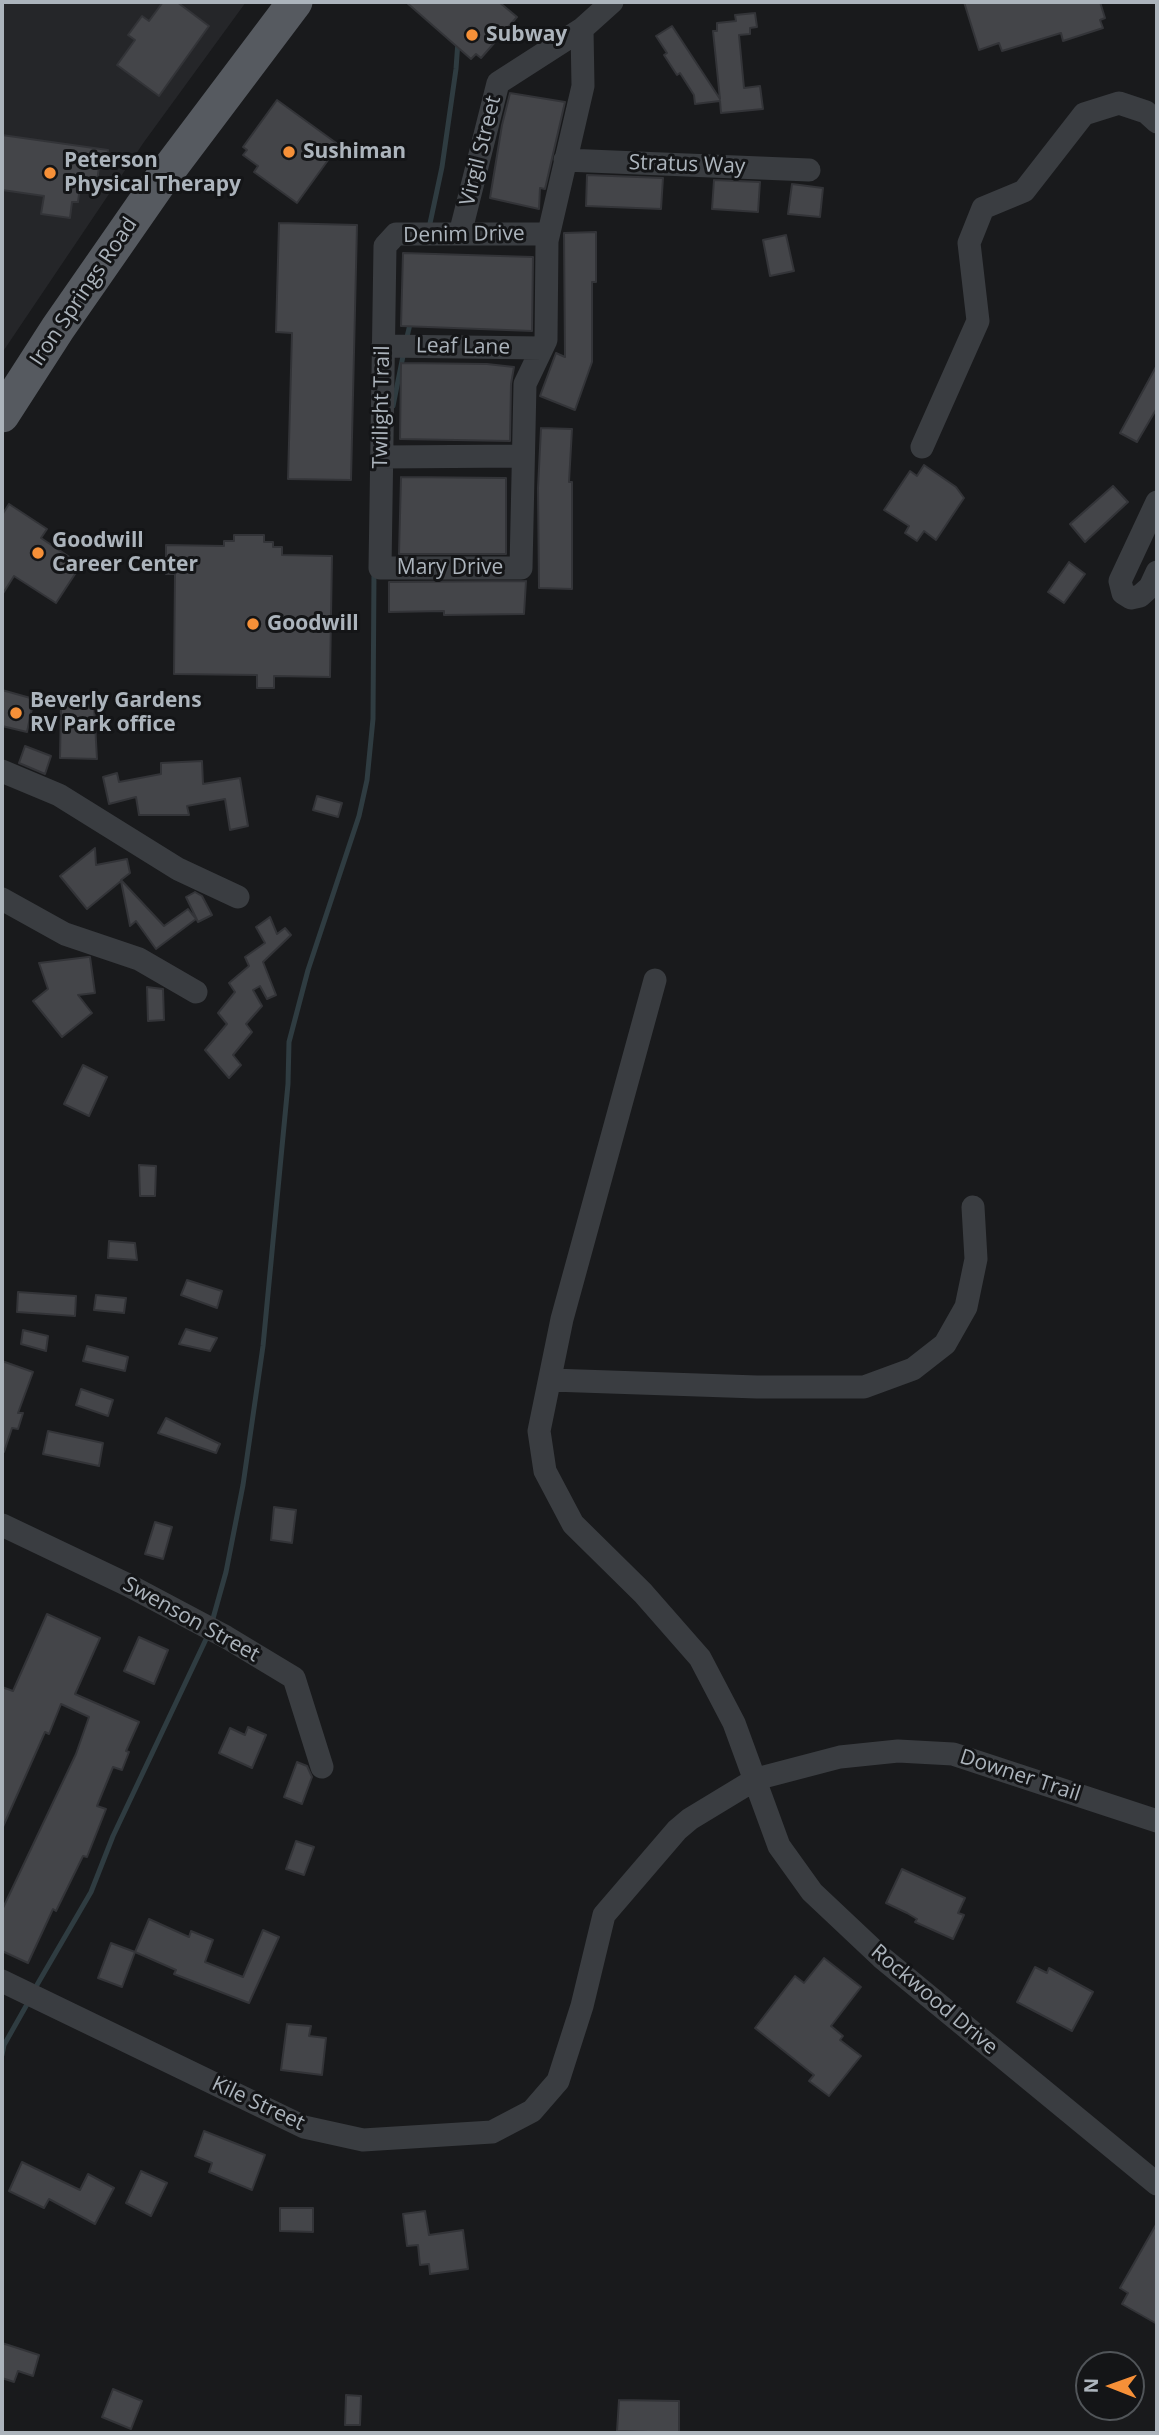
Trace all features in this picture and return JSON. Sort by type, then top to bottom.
[{"type":"main road","name":"Iron Springs Road","points":[[2,415],[58,328],[158,184],[295,2]]},
{"type":"street","name":"Virgil Street","points":[[460,234],[498,83],[582,29],[612,2]]},
{"type":"street","points":[[382,457],[523,457],[525,384],[546,340],[548,234],[583,86],[582,29]]},
{"type":"street","points":[[922,447],[978,321],[969,243],[983,208],[1024,191],[1084,114],[1119,103],[1146,112],[1157,122]]},
{"type":"street","name":"Stratus Way","points":[[565,160],[809,170]]},
{"type":"street","name":"Denim Drive","points":[[385,246],[396,234],[548,234]]},
{"type":"street","name":"Twilight Trail","points":[[380,568],[385,246]]},
{"type":"street","name":"Leaf Lane","points":[[383,346],[542,348]]},
{"type":"street","name":"Mary Drive","points":[[380,568],[520,568],[523,457]]},
{"type":"street","points":[[1157,502],[1120,581],[1123,593],[1131,598],[1140,596],[1150,587],[1157,572]]},
{"type":"street","points":[[2,771],[59,795],[178,869],[238,897]]},
{"type":"street","points":[[2,898],[65,934],[139,959],[196,992]]},
{"type":"street","name":"Rockwood Drive","points":[[655,980],[562,1319],[539,1431],[545,1471],[573,1524],[643,1593],[699,1658],[734,1723],[779,1846],[812,1892],[881,1957],[1157,2184]]},
{"type":"street","points":[[551,1380],[757,1387],[864,1387],[912,1369],[945,1344],[967,1307],[976,1259],[972,1208]]},
{"type":"street","name":"Swenson Street","points":[[2,1525],[128,1585],[226,1637],[295,1678],[322,1767]]},
{"type":"street","name":"Downer Trail","points":[[558,2081],[582,2006],[604,1915],[677,1830],[690,1819],[756,1779],[840,1757],[898,1751],[953,1754],[1157,1821]]},
{"type":"street","name":"Kile Street","points":[[2,1981],[304,2127],[363,2140],[492,2132],[532,2111],[558,2081]]},
{"type":"shaded area","points":[[2,2],[246,2],[144,142],[2,353]]},
{"type":"building","points":[[163,2],[177,2],[209,26],[159,96],[117,65],[135,40],[128,35],[142,16],[149,21]]},
{"type":"building","name":"Subway","points":[[406,2],[499,2],[517,17],[481,58],[476,54],[471,59]]},
{"type":"building","points":[[964,2],[1100,2],[1105,18],[1100,20],[1103,28],[1063,41],[1061,33],[1002,51],[999,43],[979,50]]},
{"type":"building","points":[[755,13],[757,27],[750,28],[750,34],[739,35],[744,88],[760,86],[763,109],[721,113],[720,101],[695,104],[694,95],[664,55],[667,53],[656,36],[672,26],[720,99],[713,31],[717,31],[717,23],[736,21],[735,15]]},
{"type":"building","points":[[510,93],[565,102],[545,189],[540,188],[539,209],[490,198]]},
{"type":"building","name":"Sushiman","points":[[277,100],[339,145],[297,203],[254,172],[258,166],[243,155],[247,150],[243,147]]},
{"type":"building","name":"Peterson Physical Therapy","points":[[2,135],[108,150],[106,166],[99,167],[97,182],[81,180],[78,202],[72,202],[70,218],[41,214],[44,196],[2,190]]},
{"type":"building","points":[[587,175],[663,178],[661,209],[586,206]]},
{"type":"building","points":[[714,180],[760,182],[758,212],[712,209]]},
{"type":"building","points":[[792,184],[823,188],[820,217],[788,214]]},
{"type":"building","points":[[279,223],[357,225],[351,480],[288,479],[292,333],[276,332]]},
{"type":"building","points":[[596,232],[596,282],[592,282],[592,362],[575,410],[540,396],[556,353],[565,357],[564,233]]},
{"type":"building","points":[[786,235],[794,271],[770,276],[763,240]]},
{"type":"building","points":[[403,253],[533,257],[532,331],[401,326]]},
{"type":"building","points":[[401,363],[514,367],[510,441],[400,439]]},
{"type":"building","points":[[1157,365],[1157,408],[1137,442],[1120,433]]},
{"type":"building","points":[[541,428],[572,429],[569,482],[572,482],[572,589],[539,588],[538,488]]},
{"type":"building","points":[[924,465],[956,487],[964,498],[936,540],[924,531],[917,541],[905,533],[909,526],[884,510],[910,471],[917,476]]},
{"type":"building","points":[[401,477],[506,478],[506,554],[399,554]]},
{"type":"building","points":[[1113,486],[1128,502],[1085,542],[1070,524]]},
{"type":"building","name":"Goodwill Career Center","points":[[9,504],[47,529],[41,538],[74,560],[70,566],[77,571],[56,603],[14,576],[2,595],[2,515]]},
{"type":"building","name":"Goodwill","points":[[234,535],[264,535],[264,542],[273,542],[273,547],[282,547],[282,555],[332,556],[330,677],[274,676],[274,688],[257,688],[257,675],[174,674],[175,574],[166,574],[166,545],[224,546],[224,541],[234,541]]},
{"type":"building","points":[[1069,562],[1085,574],[1064,603],[1048,592]]},
{"type":"building","points":[[526,581],[524,614],[444,615],[444,611],[389,612],[389,582]]},
{"type":"building","name":"Beverly Gardens RV Park office","points":[[2,690],[34,699],[27,732],[2,726]]},
{"type":"building","points":[[61,704],[94,706],[97,759],[60,758]]},
{"type":"building","points":[[25,746],[51,756],[45,774],[19,763]]},
{"type":"building","points":[[202,761],[203,784],[240,778],[248,826],[230,830],[225,799],[187,806],[189,815],[139,815],[136,797],[109,804],[103,777],[117,773],[119,782],[161,774],[161,763]]},
{"type":"building","points":[[317,796],[342,803],[338,817],[313,810]]},
{"type":"building","points":[[95,848],[96,865],[127,859],[130,873],[121,880],[164,926],[188,909],[196,919],[156,949],[136,921],[130,926],[121,881],[87,909],[60,876]]},
{"type":"building","points":[[195,892],[202,896],[212,915],[198,922],[186,897]]},
{"type":"building","points":[[270,917],[277,934],[285,928],[291,935],[263,962],[276,995],[267,999],[260,986],[253,990],[262,1006],[246,1024],[252,1032],[233,1055],[241,1065],[229,1078],[205,1050],[227,1024],[218,1013],[235,992],[229,983],[249,966],[245,957],[265,943],[256,927]]},
{"type":"building","points":[[90,957],[95,993],[78,995],[92,1013],[62,1037],[33,1001],[48,989],[39,963]]},
{"type":"building","points":[[147,987],[163,989],[164,1020],[148,1021]]},
{"type":"building","points":[[83,1065],[107,1077],[89,1116],[64,1104]]},
{"type":"building","points":[[139,1165],[156,1166],[155,1196],[140,1196]]},
{"type":"building","points":[[109,1241],[135,1243],[137,1260],[108,1258]]},
{"type":"building","points":[[187,1280],[222,1291],[217,1308],[181,1295]]},
{"type":"building","points":[[18,1292],[76,1296],[75,1316],[17,1312]]},
{"type":"building","points":[[96,1295],[126,1298],[124,1313],[94,1310]]},
{"type":"building","points":[[186,1329],[217,1338],[210,1351],[179,1344]]},
{"type":"building","points":[[23,1330],[48,1336],[46,1351],[21,1344]]},
{"type":"building","points":[[87,1346],[128,1357],[125,1371],[83,1361]]},
{"type":"building","points":[[2,1361],[33,1372],[18,1413],[23,1413],[18,1429],[12,1428],[4,1452],[2,1452]]},
{"type":"building","points":[[81,1389],[113,1400],[108,1416],[76,1405]]},
{"type":"building","points":[[166,1418],[220,1444],[216,1453],[158,1433]]},
{"type":"building","points":[[48,1431],[103,1443],[99,1466],[43,1454]]},
{"type":"building","points":[[274,1507],[296,1510],[292,1543],[271,1540]]},
{"type":"building","points":[[155,1522],[172,1527],[163,1559],[145,1554]]},
{"type":"building","points":[[47,1614],[100,1638],[75,1694],[139,1722],[126,1751],[129,1752],[122,1770],[113,1767],[97,1806],[106,1809],[87,1857],[83,1856],[56,1911],[53,1909],[28,1963],[2,1951],[2,1910],[76,1754],[89,1717],[61,1704],[49,1734],[45,1732],[2,1829],[2,1687],[13,1691]]},
{"type":"building","points":[[139,1637],[168,1650],[154,1684],[124,1671]]},
{"type":"building","points":[[248,1727],[266,1735],[252,1768],[219,1753],[230,1728],[245,1735]]},
{"type":"building","points":[[297,1762],[307,1766],[312,1777],[302,1804],[284,1797]]},
{"type":"building","points":[[296,1841],[314,1847],[304,1875],[286,1869]]},
{"type":"building","points":[[902,1869],[965,1898],[958,1913],[964,1915],[953,1939],[915,1922],[917,1919],[886,1903]]},
{"type":"building","points":[[149,1919],[189,1937],[191,1931],[213,1940],[205,1962],[243,1977],[263,1930],[279,1937],[249,2003],[174,1974],[176,1970],[135,1952]]},
{"type":"building","points":[[111,1943],[135,1952],[122,1987],[98,1978]]},
{"type":"building","points":[[824,1958],[861,1987],[831,2026],[843,2036],[840,2040],[861,2056],[829,2096],[809,2081],[814,2075],[755,2028],[795,1976],[804,1983]]},
{"type":"building","points":[[1035,1967],[1047,1973],[1049,1968],[1093,1992],[1072,2031],[1017,2002]]},
{"type":"building","points":[[287,2024],[311,2026],[309,2036],[326,2038],[322,2075],[281,2070]]},
{"type":"building","points":[[204,2131],[265,2155],[252,2190],[209,2172],[212,2163],[195,2156]]},
{"type":"building","points":[[22,2162],[80,2190],[88,2174],[114,2188],[95,2224],[49,2199],[44,2208],[9,2191]]},
{"type":"building","points":[[141,2171],[167,2183],[151,2216],[126,2203]]},
{"type":"building","points":[[280,2208],[313,2208],[313,2232],[280,2231]]},
{"type":"building","points":[[425,2211],[429,2235],[463,2230],[468,2269],[430,2274],[429,2264],[420,2265],[418,2245],[407,2246],[403,2214]]},
{"type":"building","points":[[1157,2223],[1157,2324],[1122,2304],[1128,2293],[1120,2288]]},
{"type":"building","points":[[2,2343],[39,2355],[33,2376],[18,2371],[14,2382],[2,2378]]},
{"type":"building","points":[[113,2389],[142,2401],[131,2429],[102,2417]]},
{"type":"building","points":[[346,2395],[361,2396],[360,2425],[345,2425]]},
{"type":"building","points":[[619,2400],[679,2401],[679,2433],[617,2431]]},
{"type":"waterway","points":[[429,228],[442,167],[458,41]]},
{"type":"waterway","points":[[406,341],[411,320]]},
{"type":"waterway","points":[[393,406],[404,351]]},
{"type":"waterway","points":[[212,1622],[226,1572],[243,1485],[263,1346],[288,1084],[289,1042],[308,970],[359,816],[367,780],[373,719],[374,572]]},
{"type":"waterway","points":[[34,1990],[91,1892],[113,1836],[208,1635]]},
{"type":"waterway","points":[[2,2055],[4,2045],[30,1999]]},
{"type":"place","name":"Subway","points":[[472,35]]},
{"type":"place","name":"Sushiman","points":[[289,152]]},
{"type":"place","name":"Peterson Physical Therapy","points":[[50,173]]},
{"type":"place","name":"Goodwill Career Center","points":[[38,553]]},
{"type":"place","name":"Goodwill","points":[[253,624]]},
{"type":"place","name":"Beverly Gardens RV Park office","points":[[16,713]]}]
